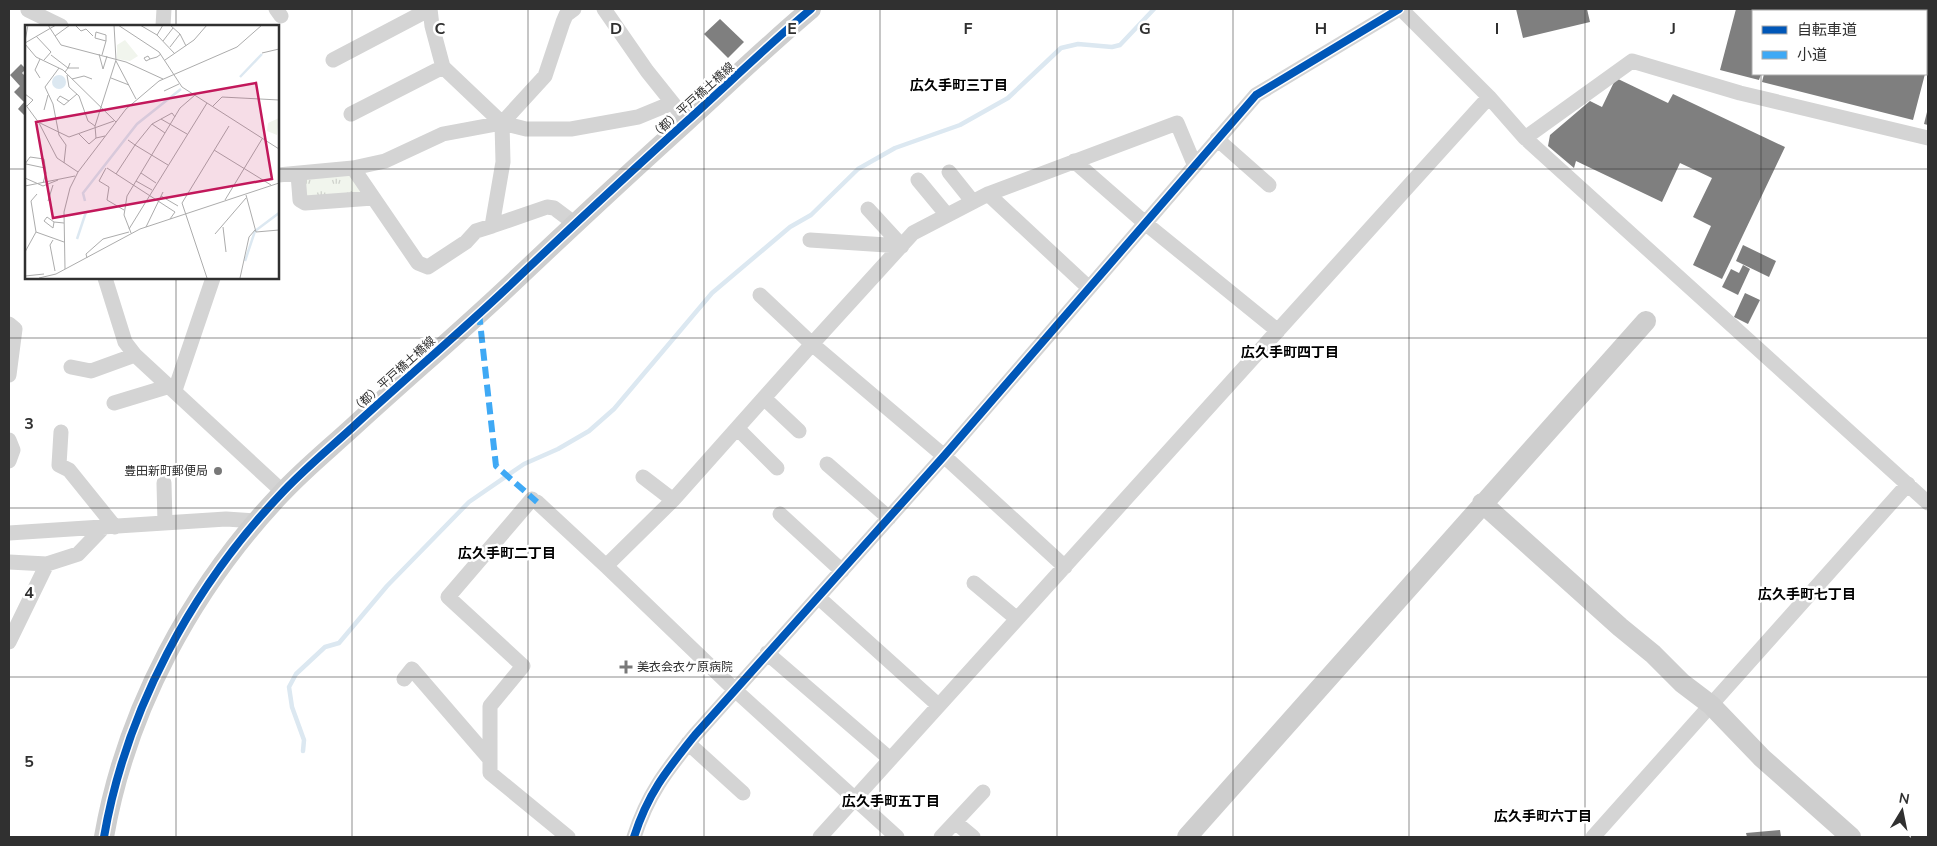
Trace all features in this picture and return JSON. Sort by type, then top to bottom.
[{"type":"street","points":[[28,9],[33,25]]},
{"type":"street","points":[[28,9],[59,25]]},
{"type":"street","points":[[163,25],[164,9]]},
{"type":"street","points":[[333,60],[430,9],[432,26],[443,67],[502,123]]},
{"type":"street","points":[[492,226],[503,162],[502,123],[546,76],[562,22],[566,15],[574,9]]},
{"type":"street","points":[[604,9],[687,121]]},
{"type":"street","name":"（都）平戸橋土橋線","points":[[104,837],[120,770],[151,687],[201,595],[256,521],[283,492],[388,394],[506,289],[574,223],[811,9]]},
{"type":"street","points":[[634,837],[651,794],[665,771],[688,743],[944,456],[1256,95],[1400,9],[1489,97],[1525,138],[1928,503]]},
{"type":"street","points":[[1525,138],[1632,61],[1759,98],[1928,138]]},
{"type":"street","points":[[351,114],[443,67]]},
{"type":"street","points":[[820,837],[1489,97]]},
{"type":"street","points":[[279,175],[353,168],[385,161],[442,134],[502,123],[526,129],[571,129],[638,117],[672,103]]},
{"type":"street","points":[[606,566],[673,500],[913,233],[988,194],[1177,123],[1194,166]]},
{"type":"street","points":[[1217,139],[1269,186]]},
{"type":"street","points":[[1074,161],[1145,223],[1278,331]]},
{"type":"street","points":[[353,168],[418,264],[428,267],[466,242],[476,231],[548,207],[554,208],[574,223]]},
{"type":"street","points":[[949,172],[973,202]]},
{"type":"street","points":[[298,174],[300,200],[305,203],[372,198]]},
{"type":"street","points":[[918,180],[947,215]]},
{"type":"street","points":[[988,194],[1089,288]]},
{"type":"street","points":[[868,209],[902,246]]},
{"type":"street","points":[[810,240],[902,246]]},
{"type":"street","points":[[105,279],[125,342],[135,355],[283,492]]},
{"type":"street","points":[[172,388],[213,279]]},
{"type":"street","points":[[760,296],[812,344],[944,456],[1065,567]]},
{"type":"street","points":[[1187,837],[1646,320]]},
{"type":"street","points":[[9,324],[15,329],[9,374]]},
{"type":"street","points":[[71,367],[91,371],[135,355]]},
{"type":"street","points":[[114,403],[172,388]]},
{"type":"street","points":[[764,398],[799,431]]},
{"type":"street","points":[[737,428],[777,468]]},
{"type":"street","points":[[61,432],[59,466],[69,470],[109,528]]},
{"type":"street","points":[[9,440],[13,450],[9,461]]},
{"type":"street","points":[[827,464],[889,518]]},
{"type":"street","points":[[643,477],[673,500]]},
{"type":"street","points":[[164,483],[165,523]]},
{"type":"street","points":[[1593,837],[1908,484]]},
{"type":"street","points":[[568,837],[490,773],[488,757],[490,706],[523,666],[448,597],[534,501],[606,566],[734,690],[897,837]]},
{"type":"street","points":[[1482,504],[1620,627],[1654,654],[1682,682],[1711,705],[1762,758],[1851,837]]},
{"type":"street","points":[[780,514],[842,571]]},
{"type":"street","points":[[9,533],[226,519],[256,521]]},
{"type":"street","points":[[9,562],[47,564],[78,554],[109,528]]},
{"type":"street","points":[[9,642],[47,564]]},
{"type":"street","points":[[974,583],[1017,619]]},
{"type":"street","points":[[818,597],[938,706]]},
{"type":"street","points":[[767,653],[890,759]]},
{"type":"street","points":[[404,679],[412,669],[488,757]]},
{"type":"street","points":[[688,743],[743,793]]},
{"type":"street","points":[[942,837],[983,792]]},
{"type":"street","points":[[955,822],[973,837]]},
{"type":"green space","points":[[353,168],[373,198],[305,203],[298,174]]},
{"type":"building","points":[[1516,9],[1587,9],[1590,22],[1523,38]]},
{"type":"building","points":[[1736,9],[1777,9],[1752,10],[1752,75],[1761,75],[1759,80],[1720,70]]},
{"type":"building","points":[[1928,9],[1927,38],[1927,10],[1780,10]]},
{"type":"building","points":[[720,19],[744,42],[728,58],[704,34]]},
{"type":"building","points":[[21,64],[25,68],[22,73],[25,76],[25,116],[18,109],[24,102],[14,92],[20,86],[10,75]]},
{"type":"building","points":[[1764,75],[1925,75],[1913,120],[1762,82]]},
{"type":"building","points":[[1616,78],[1668,103],[1673,94],[1785,147],[1722,279],[1693,265],[1711,226],[1693,217],[1712,178],[1680,163],[1662,202],[1576,161],[1574,168],[1548,146],[1550,135],[1590,101],[1602,107]]},
{"type":"building","points":[[1928,108],[1928,125],[1924,124]]},
{"type":"building","points":[[1743,245],[1776,261],[1769,277],[1736,261]]},
{"type":"building","points":[[1743,265],[1750,269],[1738,295],[1722,287],[1731,269],[1739,273]]},
{"type":"building","points":[[1745,293],[1760,300],[1748,324],[1734,317]]},
{"type":"building","points":[[1780,830],[1781,837],[1747,837],[1746,833]]},
{"type":"waterway","points":[[303,751],[304,740],[292,707],[289,687],[296,674],[325,647],[339,643],[387,586],[469,502],[524,464],[558,449],[589,431],[614,409],[712,293],[790,227],[811,215],[858,169],[895,148],[960,125],[1008,98],[1061,48],[1078,44],[1112,47],[1120,45],[1154,9]]},
{"type":"marked path","points":[[479,313],[496,466],[537,502]]},
{"type":"cycle path","points":[[104,837],[114,790],[128,743],[167,653],[191,611],[218,570],[248,531],[307,468],[488,306],[641,162],[811,9]]},
{"type":"cycle path","points":[[634,837],[639,821],[659,783],[695,735],[944,456],[1256,95],[1399,9]]},
{"type":"place","name":"豊田新町郵便局","points":[[218,471]]},
{"type":"place","name":"美衣会衣ケ原病院","points":[[626,667]]},
{"type":"district","name":"広久手町三丁目","points":[[959,85]]},
{"type":"district","name":"広久手町四丁目","points":[[1290,352]]},
{"type":"district","name":"広久手町二丁目","points":[[507,553]]},
{"type":"district","name":"広久手町七丁目","points":[[1807,594]]},
{"type":"district","name":"広久手町五丁目","points":[[891,801]]},
{"type":"district","name":"広久手町六丁目","points":[[1543,816]]}]
